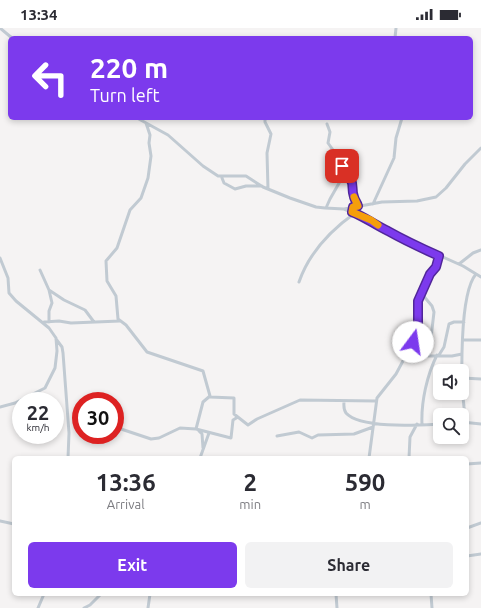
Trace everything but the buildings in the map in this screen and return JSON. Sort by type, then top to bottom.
[{"type":"street","points":[[0,28],[10,36]]},
{"type":"street","points":[[141,120],[168,135],[209,171],[222,178],[246,176],[268,189],[316,207],[326,208],[344,209],[373,204],[417,201],[436,197],[446,188],[465,164],[481,148]]},
{"type":"street","points":[[265,120],[272,134],[267,153],[268,189]]},
{"type":"street","points":[[373,204],[392,163],[396,150],[397,134],[401,120]]},
{"type":"street","points":[[146,123],[150,135],[151,156],[148,178],[141,198],[130,210],[117,248],[106,261],[107,281],[116,296],[118,317],[120,321],[126,325],[147,352],[203,371],[210,397]]},
{"type":"street","points":[[326,208],[346,171],[341,161],[331,155],[333,150],[327,142],[330,134],[327,124]]},
{"type":"street","points":[[344,175],[351,179],[354,196],[358,206]]},
{"type":"street","points":[[222,178],[224,183],[235,189],[246,186],[264,187]]},
{"type":"street","points":[[353,207],[354,213]]},
{"type":"street","points":[[344,209],[371,220],[381,228],[407,242],[459,264],[481,277]]},
{"type":"street","points":[[299,282],[305,267],[318,247],[354,213]]},
{"type":"street","points":[[459,264],[473,253],[481,250]]},
{"type":"street","points":[[369,456],[376,401],[407,356],[418,323],[417,308],[421,293],[430,274],[436,267],[439,256]]},
{"type":"street","points":[[0,258],[6,271],[8,290],[11,297],[44,322],[62,347],[69,428],[68,456]]},
{"type":"street","points":[[40,270],[49,290],[52,303],[49,311],[49,328]]},
{"type":"street","points":[[462,364],[467,294],[471,280],[476,274]]},
{"type":"street","points":[[49,290],[64,300],[85,310],[94,322]]},
{"type":"street","points":[[421,293],[432,306],[434,312],[428,355]]},
{"type":"street","points":[[44,322],[59,321],[71,323],[120,321]]},
{"type":"street","points":[[422,424],[426,388],[430,373],[438,355],[444,347],[449,324],[454,322],[464,322]]},
{"type":"street","points":[[0,407],[15,403],[45,388],[56,365],[56,338]]},
{"type":"street","points":[[463,340],[481,340]]},
{"type":"street","points":[[407,356],[452,356],[462,354]]},
{"type":"street","points":[[469,378],[481,379]]},
{"type":"street","points":[[197,430],[202,404],[205,399],[210,397],[234,398],[234,414],[250,425],[257,419],[300,400],[376,401]]},
{"type":"street","points":[[344,401],[344,408],[348,414],[373,425]]},
{"type":"street","points":[[124,430],[151,439],[159,438],[180,428],[197,430],[231,438],[234,420],[238,417]]},
{"type":"street","points":[[469,423],[481,424]]},
{"type":"street","points":[[409,456],[410,437],[417,424]]},
{"type":"street","points":[[277,436],[295,432],[314,438],[318,434],[354,434],[373,425],[433,424]]},
{"type":"street","points":[[197,430],[202,434],[203,449]]},
{"type":"street","points":[[201,456],[209,433]]},
{"type":"street","points":[[469,464],[481,463]]},
{"type":"street","points":[[0,521],[12,524]]},
{"type":"street","points":[[469,527],[481,523]]},
{"type":"street","points":[[469,556],[481,554]]},
{"type":"street","points":[[38,608],[43,596]]},
{"type":"street","points":[[84,608],[99,596]]},
{"type":"street","points":[[148,608],[150,596]]},
{"type":"street","points":[[336,596],[337,608]]},
{"type":"street","points":[[430,596],[432,608]]},
{"type":"slow traffic","points":[[354,197],[358,206],[353,207],[352,212],[371,220],[378,225]]},
{"type":"route","points":[[342,166],[346,171],[344,175],[351,179],[354,196],[357,201],[358,206],[353,207],[352,212],[371,220],[381,228],[407,242],[439,256],[436,267],[431,272],[418,301],[418,323],[413,342]]}]
